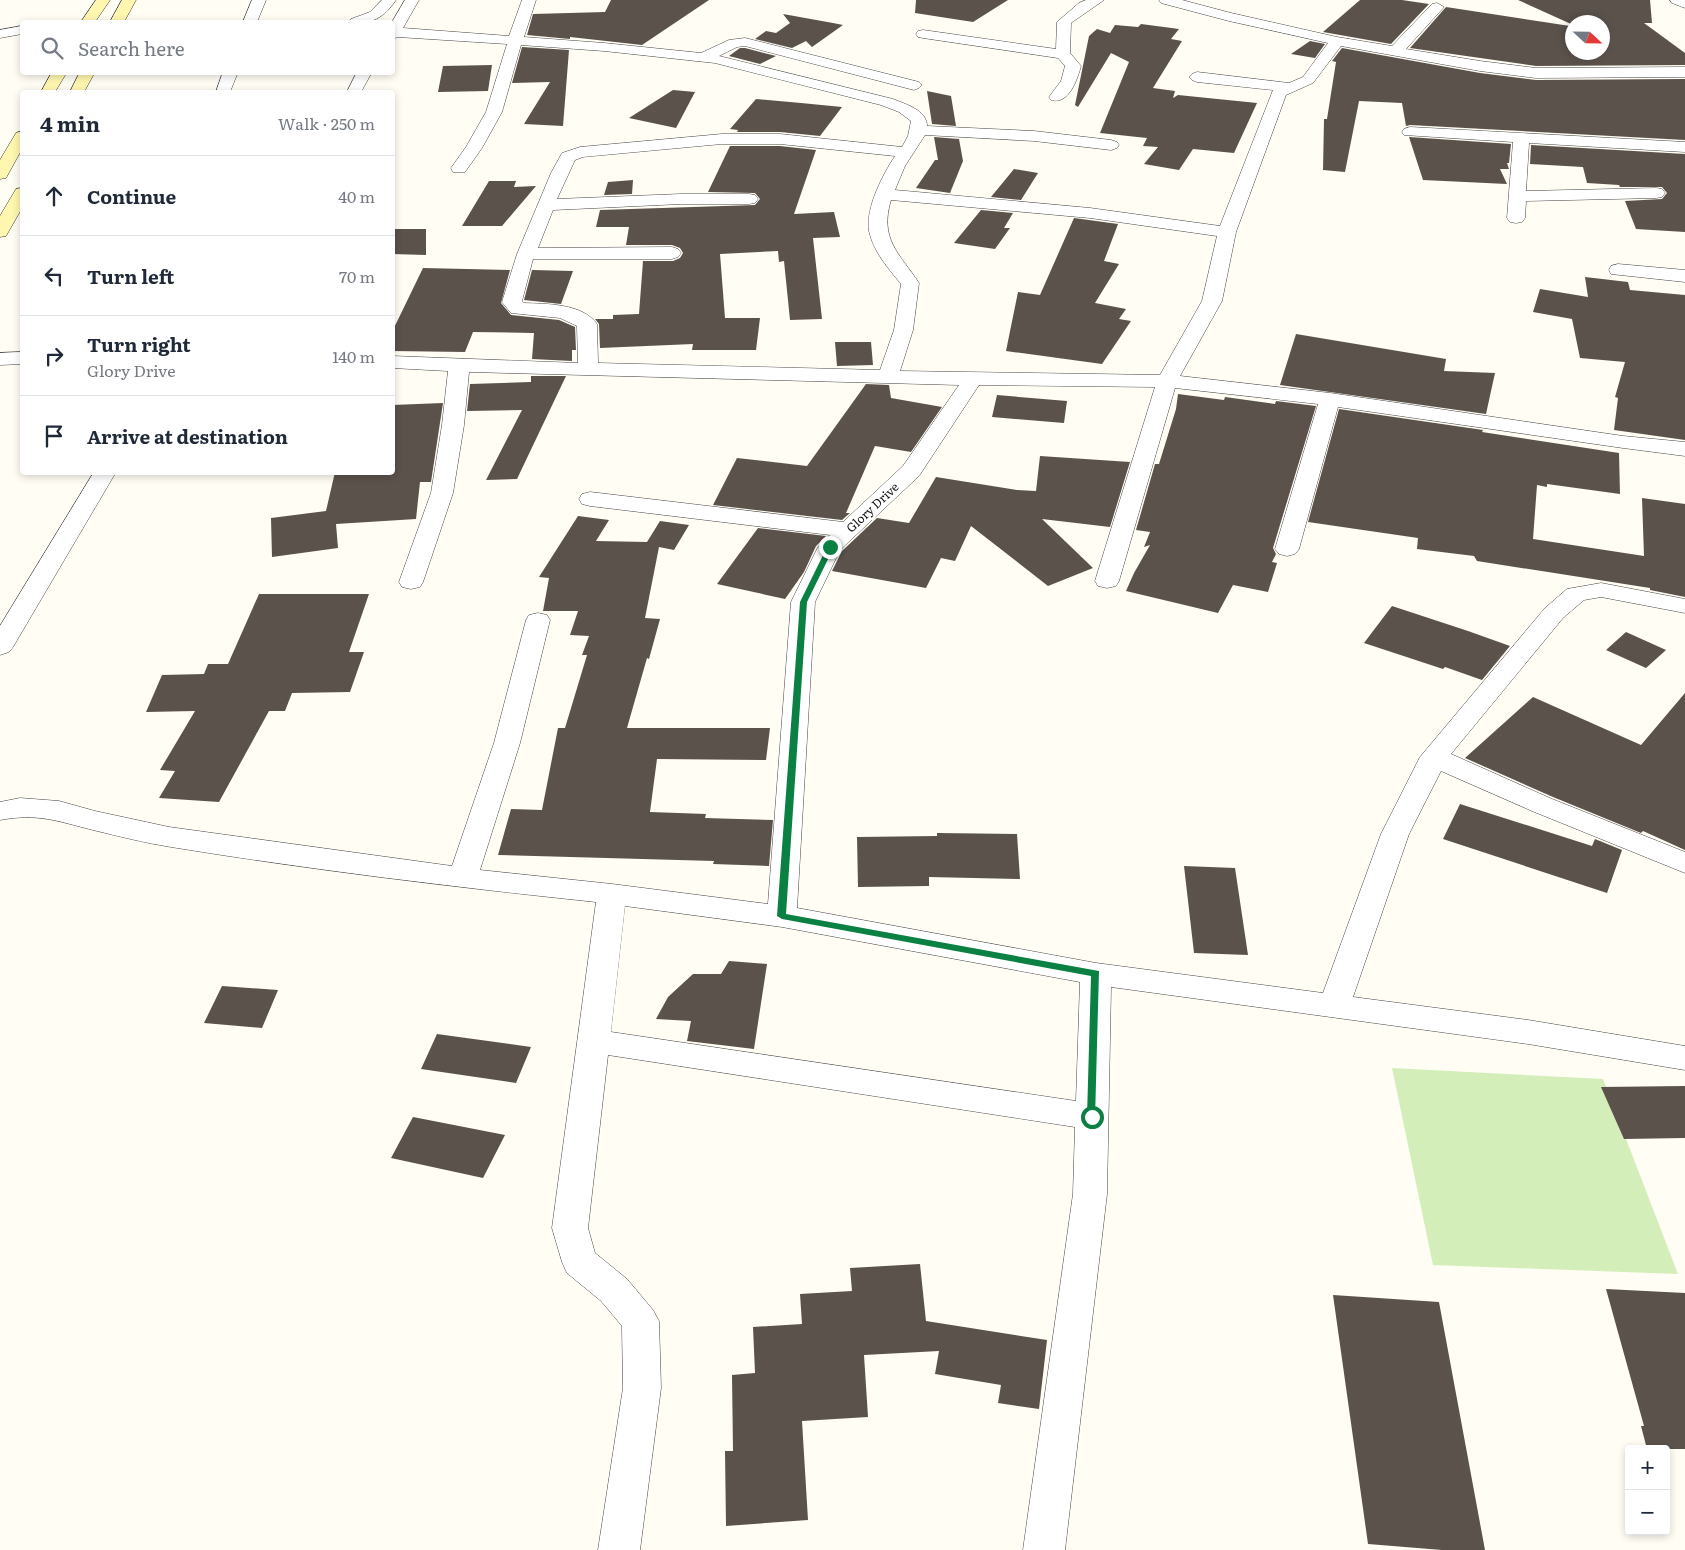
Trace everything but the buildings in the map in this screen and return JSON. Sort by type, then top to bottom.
[{"type":"main road","points":[[89,20],[102,0]]},
{"type":"main road","points":[[118,20],[129,0]]},
{"type":"main road","points":[[49,90],[58,75]]},
{"type":"main road","points":[[78,90],[86,75]]},
{"type":"main road","points":[[0,174],[20,139]]},
{"type":"main road","points":[[0,232],[20,197]]},
{"type":"street","points":[[251,20],[259,0]]},
{"type":"street","points":[[362,20],[377,15],[389,0]]},
{"type":"street","points":[[395,31],[412,0]]},
{"type":"street","points":[[459,168],[474,148],[494,112],[507,73],[514,41],[529,0]]},
{"type":"street","points":[[1057,97],[1069,81],[1073,66],[1063,54],[1064,22],[1084,6],[1097,0]]},
{"type":"street","points":[[1166,0],[1229,17],[1337,41],[1395,52],[1536,73],[1685,72]]},
{"type":"street","points":[[1677,0],[1685,4]]},
{"type":"street","points":[[1395,52],[1437,7]]},
{"type":"street","points":[[0,34],[20,30]]},
{"type":"street","points":[[395,33],[604,47],[704,57],[905,108],[919,119],[920,130],[893,171],[884,194],[877,229],[888,254],[910,283],[910,309],[903,337],[888,376]]},
{"type":"street","points":[[922,34],[1063,54]]},
{"type":"street","points":[[1107,581],[1166,381],[1212,302],[1227,232],[1279,92],[1308,80],[1337,41]]},
{"type":"street","points":[[704,57],[734,43],[745,42],[914,85]]},
{"type":"street","points":[[224,90],[230,75]]},
{"type":"street","points":[[355,90],[363,75]]},
{"type":"street","points":[[1197,78],[1288,87]]},
{"type":"street","points":[[920,130],[1034,136],[1111,144]]},
{"type":"street","points":[[1410,132],[1685,147]]},
{"type":"street","points":[[1516,218],[1521,138]]},
{"type":"street","points":[[588,369],[587,324],[577,315],[518,309],[512,302],[526,254],[559,173],[568,157],[580,152],[722,139],[823,142],[906,152]]},
{"type":"street","points":[[1517,196],[1656,193]]},
{"type":"street","points":[[884,194],[1090,213],[1227,232]]},
{"type":"street","points":[[546,205],[681,199],[749,199]]},
{"type":"street","points":[[526,254],[672,253]]},
{"type":"street","points":[[1618,270],[1685,276]]},
{"type":"street","points":[[0,359],[20,358]]},
{"type":"street","points":[[395,362],[459,366],[973,379],[1166,381],[1330,399],[1685,449]]},
{"type":"street","points":[[411,582],[442,494],[453,425],[459,366]]},
{"type":"street","name":"Glory Drive","points":[[782,916],[803,602],[830,547],[911,471],[973,379]]},
{"type":"street","points":[[1287,549],[1330,399]]},
{"type":"street","points":[[0,647],[103,475]]},
{"type":"street","points":[[590,499],[848,530]]},
{"type":"street","points":[[1334,1005],[1396,834],[1434,757],[1554,613],[1576,594],[1601,590],[1685,606]]},
{"type":"street","points":[[463,878],[507,743],[538,620]]},
{"type":"street","points":[[1434,757],[1542,805],[1685,863]]},
{"type":"street","points":[[0,810],[20,807],[60,810],[92,820],[169,837],[463,878],[612,894],[782,916],[1096,974],[1528,1032],[1685,1058]]},
{"type":"street","points":[[612,894],[570,1228],[580,1262],[614,1290],[640,1321],[642,1388],[619,1550]]},
{"type":"street","points":[[1044,1550],[1090,1194],[1096,974]]},
{"type":"street","points":[[593,1041],[1092,1117]]},
{"type":"green space","points":[[1392,1068],[1603,1079],[1678,1274],[1433,1265]]},
{"type":"route","points":[[830,547],[803,602],[782,916],[1096,974],[1092,1117]]}]
